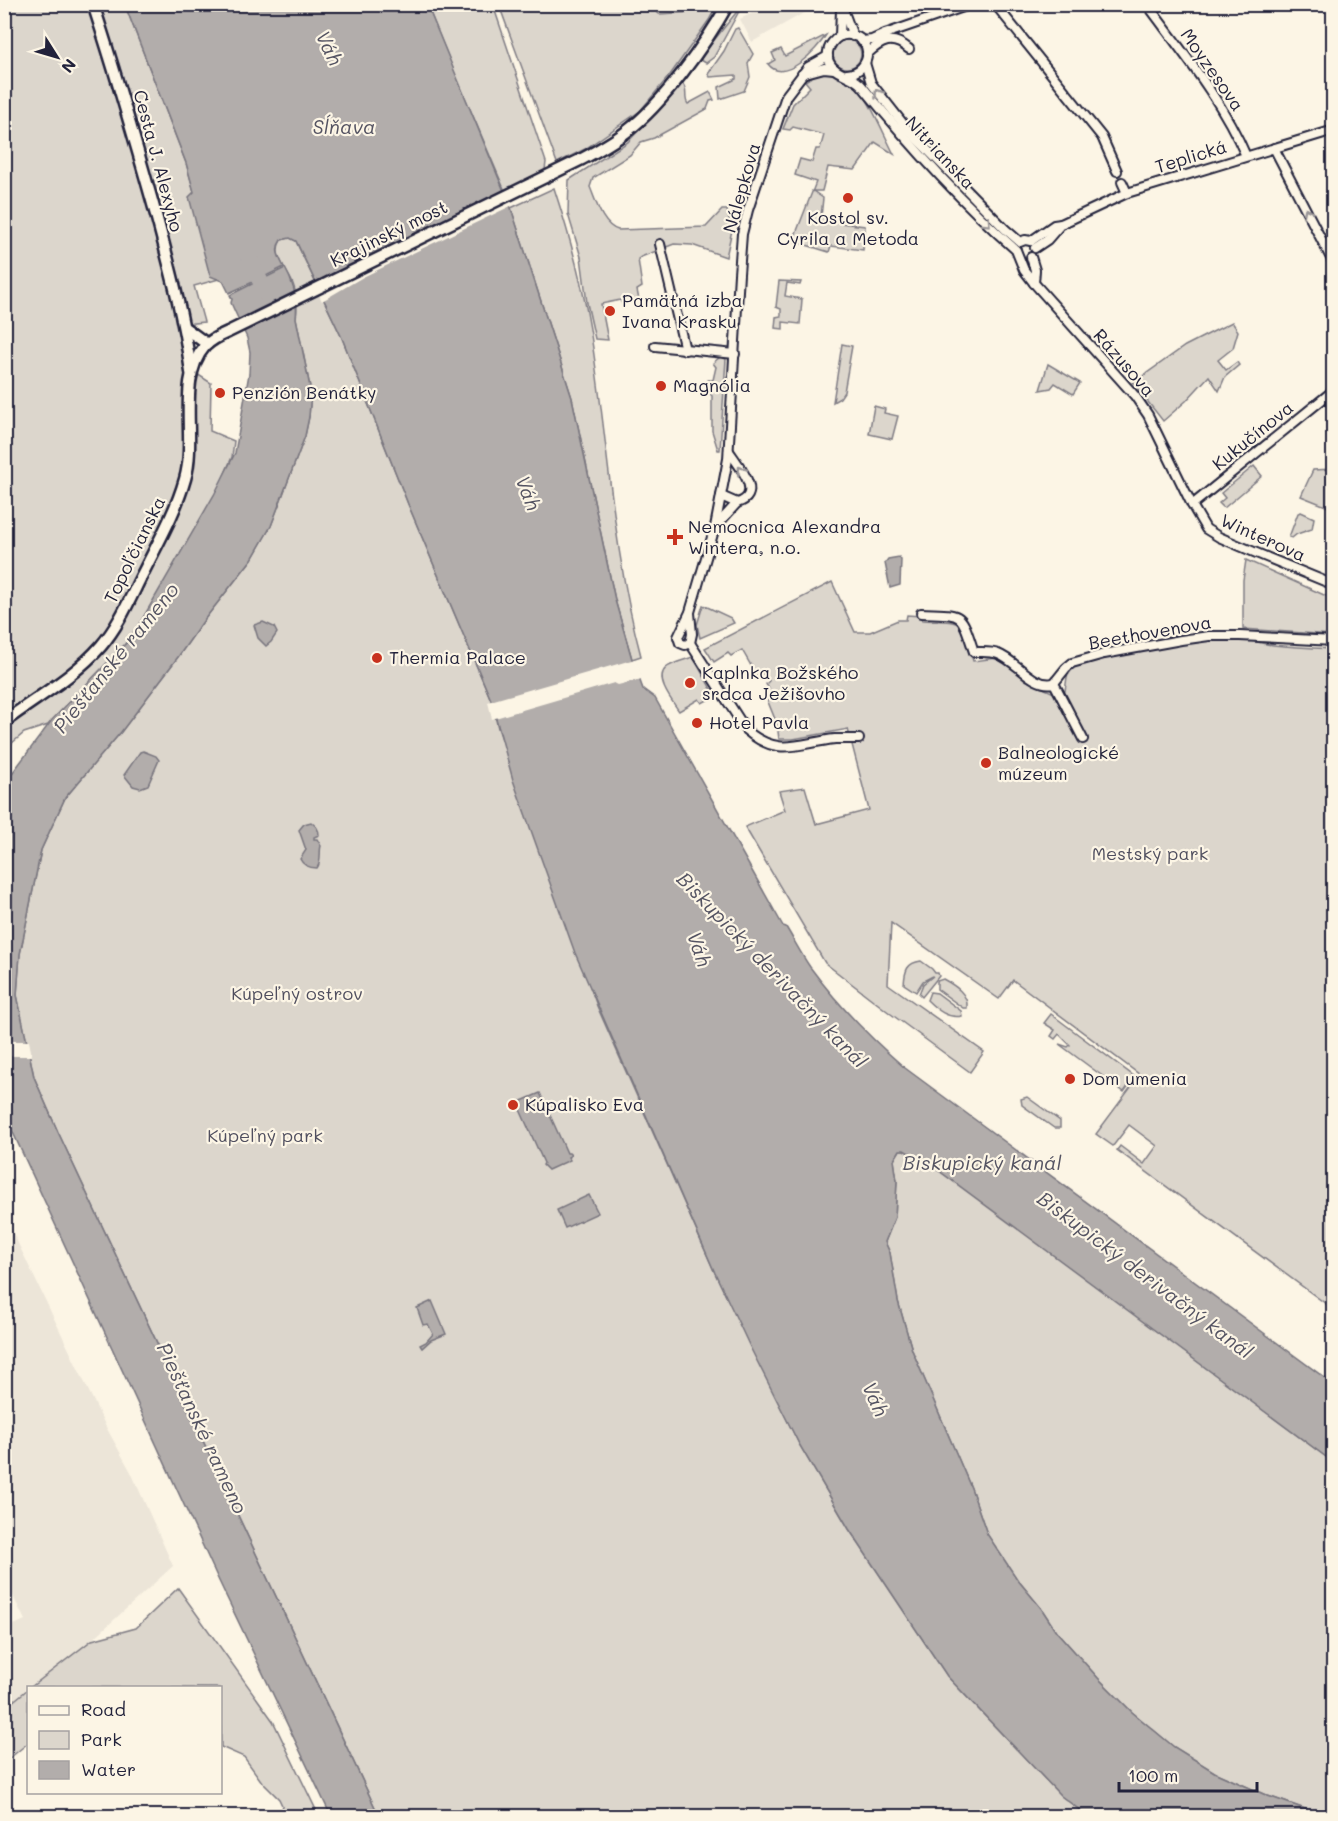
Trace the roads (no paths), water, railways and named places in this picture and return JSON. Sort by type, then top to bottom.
[{"type":"main road","name":"Cesta J. Alexyho","points":[[93,4],[125,102],[185,328],[191,373]]},
{"type":"main road","name":"Krajinský most","points":[[207,344],[609,144],[647,114],[673,84],[727,7]]},
{"type":"main road","points":[[185,328],[207,344]]},
{"type":"main road","name":"Topoľčianska","points":[[4,722],[76,669],[101,646],[121,618],[171,517],[186,478],[189,463],[191,373],[198,356],[207,344]]},
{"type":"street","points":[[834,69],[828,56],[831,44],[840,36],[853,36],[862,41],[872,40],[972,4]]},
{"type":"street","points":[[995,4],[1102,136],[1117,171]]},
{"type":"street","name":"Moyzesova","points":[[1147,4],[1217,100],[1235,130],[1246,156]]},
{"type":"street","points":[[841,5],[853,36]]},
{"type":"street","points":[[840,36],[841,5]]},
{"type":"street","points":[[847,74],[856,72],[865,63],[867,54],[875,46],[890,40],[900,42],[909,49],[905,40],[892,32]]},
{"type":"street","points":[[862,41],[867,54]]},
{"type":"street","name":"Nálepkova","points":[[715,527],[728,455],[742,234],[786,96],[813,63],[828,56]]},
{"type":"street","name":"Nitrianska","points":[[865,63],[872,83],[908,130],[1020,242]]},
{"type":"street","points":[[802,74],[824,68],[834,69]]},
{"type":"street","name":"Nitrianska","points":[[834,69],[860,83],[912,147],[1016,250],[1021,258]]},
{"type":"street","name":"Teplická","points":[[1033,245],[1047,240],[1061,224],[1127,193],[1334,130]]},
{"type":"street","points":[[1274,148],[1334,264]]},
{"type":"street","points":[[1122,182],[1127,193]]},
{"type":"street","points":[[1016,250],[1020,242],[1025,240],[1033,245],[1031,257],[1035,270],[1034,283]]},
{"type":"street","points":[[660,244],[685,350]]},
{"type":"street","points":[[1021,258],[1031,257]]},
{"type":"street","name":"Rázusova","points":[[1021,258],[1024,270],[1034,283],[1135,396],[1148,415],[1192,505]]},
{"type":"street","points":[[655,346],[735,354]]},
{"type":"street","name":"Kukučínova","points":[[1192,505],[1334,390]]},
{"type":"street","points":[[721,496],[742,502],[748,495],[750,486],[728,455]]},
{"type":"street","points":[[690,643],[685,645],[678,641],[690,612],[715,527],[737,502]]},
{"type":"street","name":"Winterova","points":[[1192,505],[1206,529],[1220,537],[1334,585]]},
{"type":"street","points":[[690,612],[692,634],[690,643],[746,730],[758,741],[775,746],[795,747],[835,739],[859,739]]},
{"type":"street","points":[[921,613],[953,614],[959,617],[964,621],[974,652],[996,653],[1014,662],[1040,683],[1048,685],[1054,683],[1083,739]]},
{"type":"street","name":"Beethovenova","points":[[1054,683],[1072,663],[1104,654],[1181,640],[1209,636],[1240,636],[1334,641]]},
{"type":"water","points":[[125,5],[427,5],[511,208],[572,398],[615,600],[643,689],[655,698],[783,926],[786,927],[810,967],[843,1007],[905,1068],[1333,1384],[1333,1462],[935,1168],[904,1150],[900,1150],[894,1160],[897,1181],[895,1217],[885,1242],[890,1253],[898,1301],[912,1350],[971,1488],[987,1534],[1056,1631],[1132,1712],[1174,1747],[1216,1773],[1268,1796],[1325,1816],[1088,1816],[1061,1796],[947,1676],[849,1529],[799,1444],[750,1347],[715,1273],[575,953],[513,780],[491,700],[408,504],[342,338],[296,241],[290,238],[281,240],[279,244],[278,254],[284,267],[260,279],[251,267],[249,270],[253,282],[229,293],[223,281],[210,276],[189,197],[194,192],[186,163]]},
{"type":"water","points":[[285,268],[295,292],[296,318],[311,392],[305,436],[271,526],[252,559],[121,732],[65,798],[41,850],[20,954],[17,995],[34,1077],[58,1132],[379,1816],[331,1816],[219,1581],[5,1115],[4,784],[52,720],[132,637],[214,495],[235,453],[249,374],[250,352],[247,338],[231,303],[230,295],[254,283],[258,286],[261,280]]},
{"type":"water","points":[[899,557],[901,560],[900,585],[890,588],[885,563],[888,559]]},
{"type":"water","points":[[263,622],[274,627],[277,633],[266,646],[258,638],[254,625]]},
{"type":"water","points":[[143,751],[156,756],[159,760],[148,785],[140,788],[133,786],[124,775]]},
{"type":"water","points":[[311,822],[319,833],[314,839],[317,839],[321,846],[317,868],[307,866],[300,859],[306,850],[299,830],[304,824]]},
{"type":"water","points":[[540,1093],[567,1153],[571,1155],[568,1157],[570,1160],[548,1170],[543,1165],[517,1103]]},
{"type":"water","points":[[589,1195],[598,1213],[565,1228],[557,1210]]},
{"type":"water","points":[[432,1301],[446,1334],[431,1340],[422,1348],[420,1345],[433,1334],[428,1324],[423,1325],[417,1308]]},
{"type":"waterway","name":"Piešťanské rameno","points":[[248,255],[270,302]]},
{"type":"place","name":"Kostol sv. Cyrila a Metoda","points":[[848,198]]},
{"type":"place","name":"Pamätná izba Ivana Krasku","points":[[610,311]]},
{"type":"place","name":"Magnólia","points":[[661,386]]},
{"type":"place","name":"Penzión Benátky","points":[[220,393]]},
{"type":"place","name":"Nemocnica Alexandra Wintera, n.o.","points":[[675,537]]},
{"type":"place","name":"Thermia Palace","points":[[377,658]]},
{"type":"place","name":"Kaplnka Božského srdca Ježišovho","points":[[690,683]]},
{"type":"place","name":"Hotel Pavla","points":[[697,723]]},
{"type":"place","name":"Balneologické múzeum","points":[[986,763]]},
{"type":"place","name":"Dom umenia","points":[[1070,1079]]},
{"type":"place","name":"Kúpalisko Eva","points":[[513,1105]]},
{"type":"water label","name":"Váh","points":[[329,48]]},
{"type":"water label","name":"Sĺňava","points":[[344,127]]},
{"type":"water label","name":"Váh","points":[[528,493]]},
{"type":"water label","name":"Váh","points":[[699,949]]},
{"type":"water label","name":"Biskupický derivačný kanál","points":[[772,970]]},
{"type":"water label","name":"Biskupický kanál","points":[[982,1163]]},
{"type":"water label","name":"Biskupický derivačný kanál","points":[[1145,1275]]},
{"type":"water label","name":"Váh","points":[[875,1399]]},
{"type":"park label","name":"Mestský park","points":[[1150,854]]},
{"type":"park label","name":"Kúpeľný ostrov","points":[[297,994]]},
{"type":"park label","name":"Kúpeľný park","points":[[265,1136]]}]
